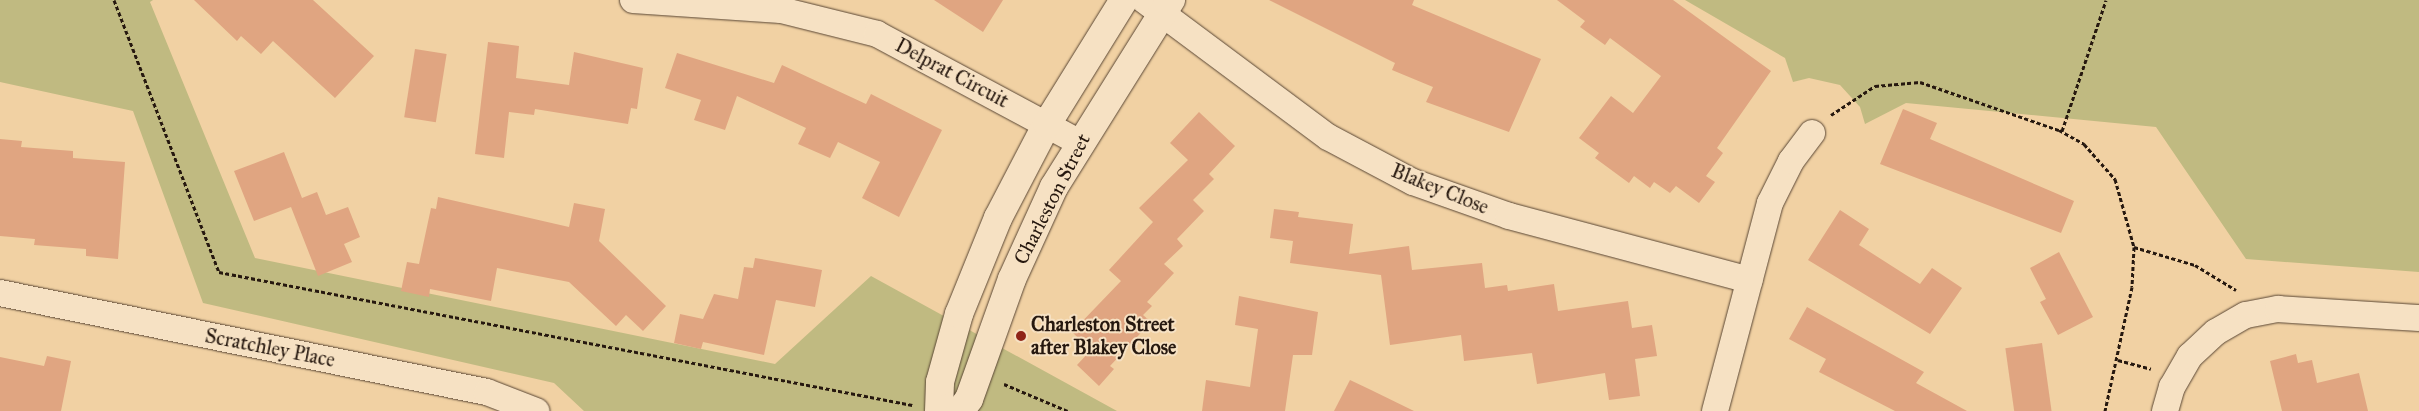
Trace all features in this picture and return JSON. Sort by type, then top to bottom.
[{"type":"street","name":"Delprat Circuit","points":[[633,0],[824,9],[877,34],[1078,142]]},
{"type":"street","name":"Charleston Street","points":[[928,408],[940,382],[959,314],[998,218],[1046,124],[1124,0]]},
{"type":"street","name":"Charleston Street","points":[[960,411],[969,399],[1012,279],[1078,142],[1159,4]]},
{"type":"street","name":"Blakey Close","points":[[1159,4],[1328,136],[1413,182],[1508,216],[1750,280]]},
{"type":"street","points":[[1715,411],[1770,203],[1791,161],[1812,133]]},
{"type":"street","name":"Scratchley Place","points":[[0,293],[487,392],[536,411]]},
{"type":"street","points":[[2165,411],[2176,380],[2190,356],[2216,332],[2262,311],[2419,318]]},
{"type":"path","points":[[114,0],[219,272],[928,408]]},
{"type":"path","points":[[2062,131],[2106,0]]},
{"type":"path","points":[[1812,133],[1855,96],[1896,82],[1943,89],[2062,131],[2084,144],[2115,179],[2134,247],[2132,287],[2118,360],[2105,411]]},
{"type":"path","points":[[2134,247],[2196,265],[2241,293]]},
{"type":"path","points":[[2118,360],[2176,380]]},
{"type":"path","points":[[996,380],[1068,411]]},
{"type":"shaded area","points":[[0,0],[153,0],[150,2],[255,258],[775,364],[871,276],[1117,411],[584,411],[554,383],[203,303],[133,111],[0,82]]},
{"type":"shaded area","points":[[1685,0],[2419,0],[2419,272],[2246,259],[2156,127],[1906,103],[1865,124],[1860,107],[1840,85],[1809,78],[1793,82],[1785,58]]},
{"type":"building","points":[[194,0],[313,0],[374,56],[335,98],[273,41],[261,54],[241,36],[237,41]]},
{"type":"building","points":[[934,0],[1003,0],[983,32]]},
{"type":"building","points":[[1269,0],[1414,0],[1412,5],[1541,59],[1509,132],[1426,102],[1433,87],[1392,70],[1395,63]]},
{"type":"building","points":[[1557,0],[1673,0],[1771,71],[1717,148],[1723,153],[1706,176],[1715,182],[1699,203],[1676,186],[1670,193],[1654,182],[1650,188],[1634,176],[1629,183],[1595,158],[1599,153],[1579,138],[1611,96],[1633,113],[1661,76],[1610,38],[1605,45],[1580,27],[1585,21]]},
{"type":"building","points":[[488,42],[519,46],[516,78],[569,85],[574,52],[643,68],[637,109],[631,108],[628,124],[535,109],[534,115],[509,112],[504,158],[475,154]]},
{"type":"building","points":[[415,49],[447,54],[436,122],[404,117]]},
{"type":"building","points":[[677,53],[774,83],[782,65],[866,104],[871,94],[942,130],[899,217],[862,198],[880,162],[838,142],[830,158],[798,144],[806,128],[737,96],[725,130],[694,120],[701,100],[665,88]]},
{"type":"building","points":[[1903,109],[1937,123],[1930,139],[2074,201],[2061,233],[1880,164]]},
{"type":"building","points":[[1199,112],[1235,146],[1209,174],[1214,179],[1193,200],[1204,211],[1177,239],[1183,246],[1164,264],[1174,273],[1147,302],[1152,306],[1143,315],[1151,322],[1110,366],[1114,369],[1099,386],[1077,365],[1091,350],[1072,332],[1121,281],[1109,270],[1153,222],[1139,208],[1188,160],[1170,143]]},
{"type":"building","points":[[0,139],[22,141],[21,147],[73,151],[73,158],[125,162],[118,259],[86,256],[86,249],[34,245],[35,239],[0,236]]},
{"type":"building","points":[[284,152],[302,198],[317,192],[326,215],[348,207],[360,237],[344,244],[352,262],[318,276],[291,207],[254,221],[234,171]]},
{"type":"building","points":[[438,197],[569,227],[574,203],[605,209],[599,241],[666,306],[643,331],[626,315],[616,326],[569,282],[497,268],[491,301],[430,289],[429,297],[401,291],[407,262],[419,264],[431,208],[436,209]]},
{"type":"building","points":[[1274,209],[1299,212],[1298,217],[1353,224],[1349,254],[1409,246],[1412,270],[1482,263],[1485,288],[1507,285],[1508,291],[1554,284],[1558,311],[1628,301],[1632,328],[1652,325],[1657,356],[1635,359],[1640,396],[1609,400],[1605,373],[1537,384],[1532,353],[1464,361],[1461,335],[1390,345],[1381,275],[1290,263],[1293,241],[1270,238]]},
{"type":"building","points":[[1840,210],[1869,229],[1859,245],[1920,284],[1932,268],[1962,288],[1930,334],[1808,260]]},
{"type":"building","points":[[2059,252],[2093,317],[2058,335],[2040,302],[2046,299],[2030,268]]},
{"type":"building","points":[[755,258],[822,270],[815,307],[776,300],[764,355],[703,342],[701,349],[674,343],[680,314],[703,319],[714,294],[738,299],[744,267],[753,268]]},
{"type":"building","points":[[1239,296],[1318,312],[1312,355],[1293,355],[1285,411],[1202,411],[1206,380],[1250,387],[1258,329],[1235,325]]},
{"type":"building","points":[[1807,307],[1924,372],[1916,383],[1967,411],[1895,411],[1819,372],[1826,359],[1789,339]]},
{"type":"building","points":[[2042,343],[2052,411],[2014,411],[2005,348]]},
{"type":"building","points":[[2296,354],[2298,363],[2312,360],[2317,383],[2359,373],[2368,411],[2282,411],[2270,361]]},
{"type":"building","points":[[47,356],[71,361],[61,411],[0,411],[0,357],[44,366]]},
{"type":"building","points":[[1350,380],[1369,389],[1414,411],[1334,411]]},
{"type":"place","name":"Charleston Street after Blakey Close","points":[[1021,336]]}]
